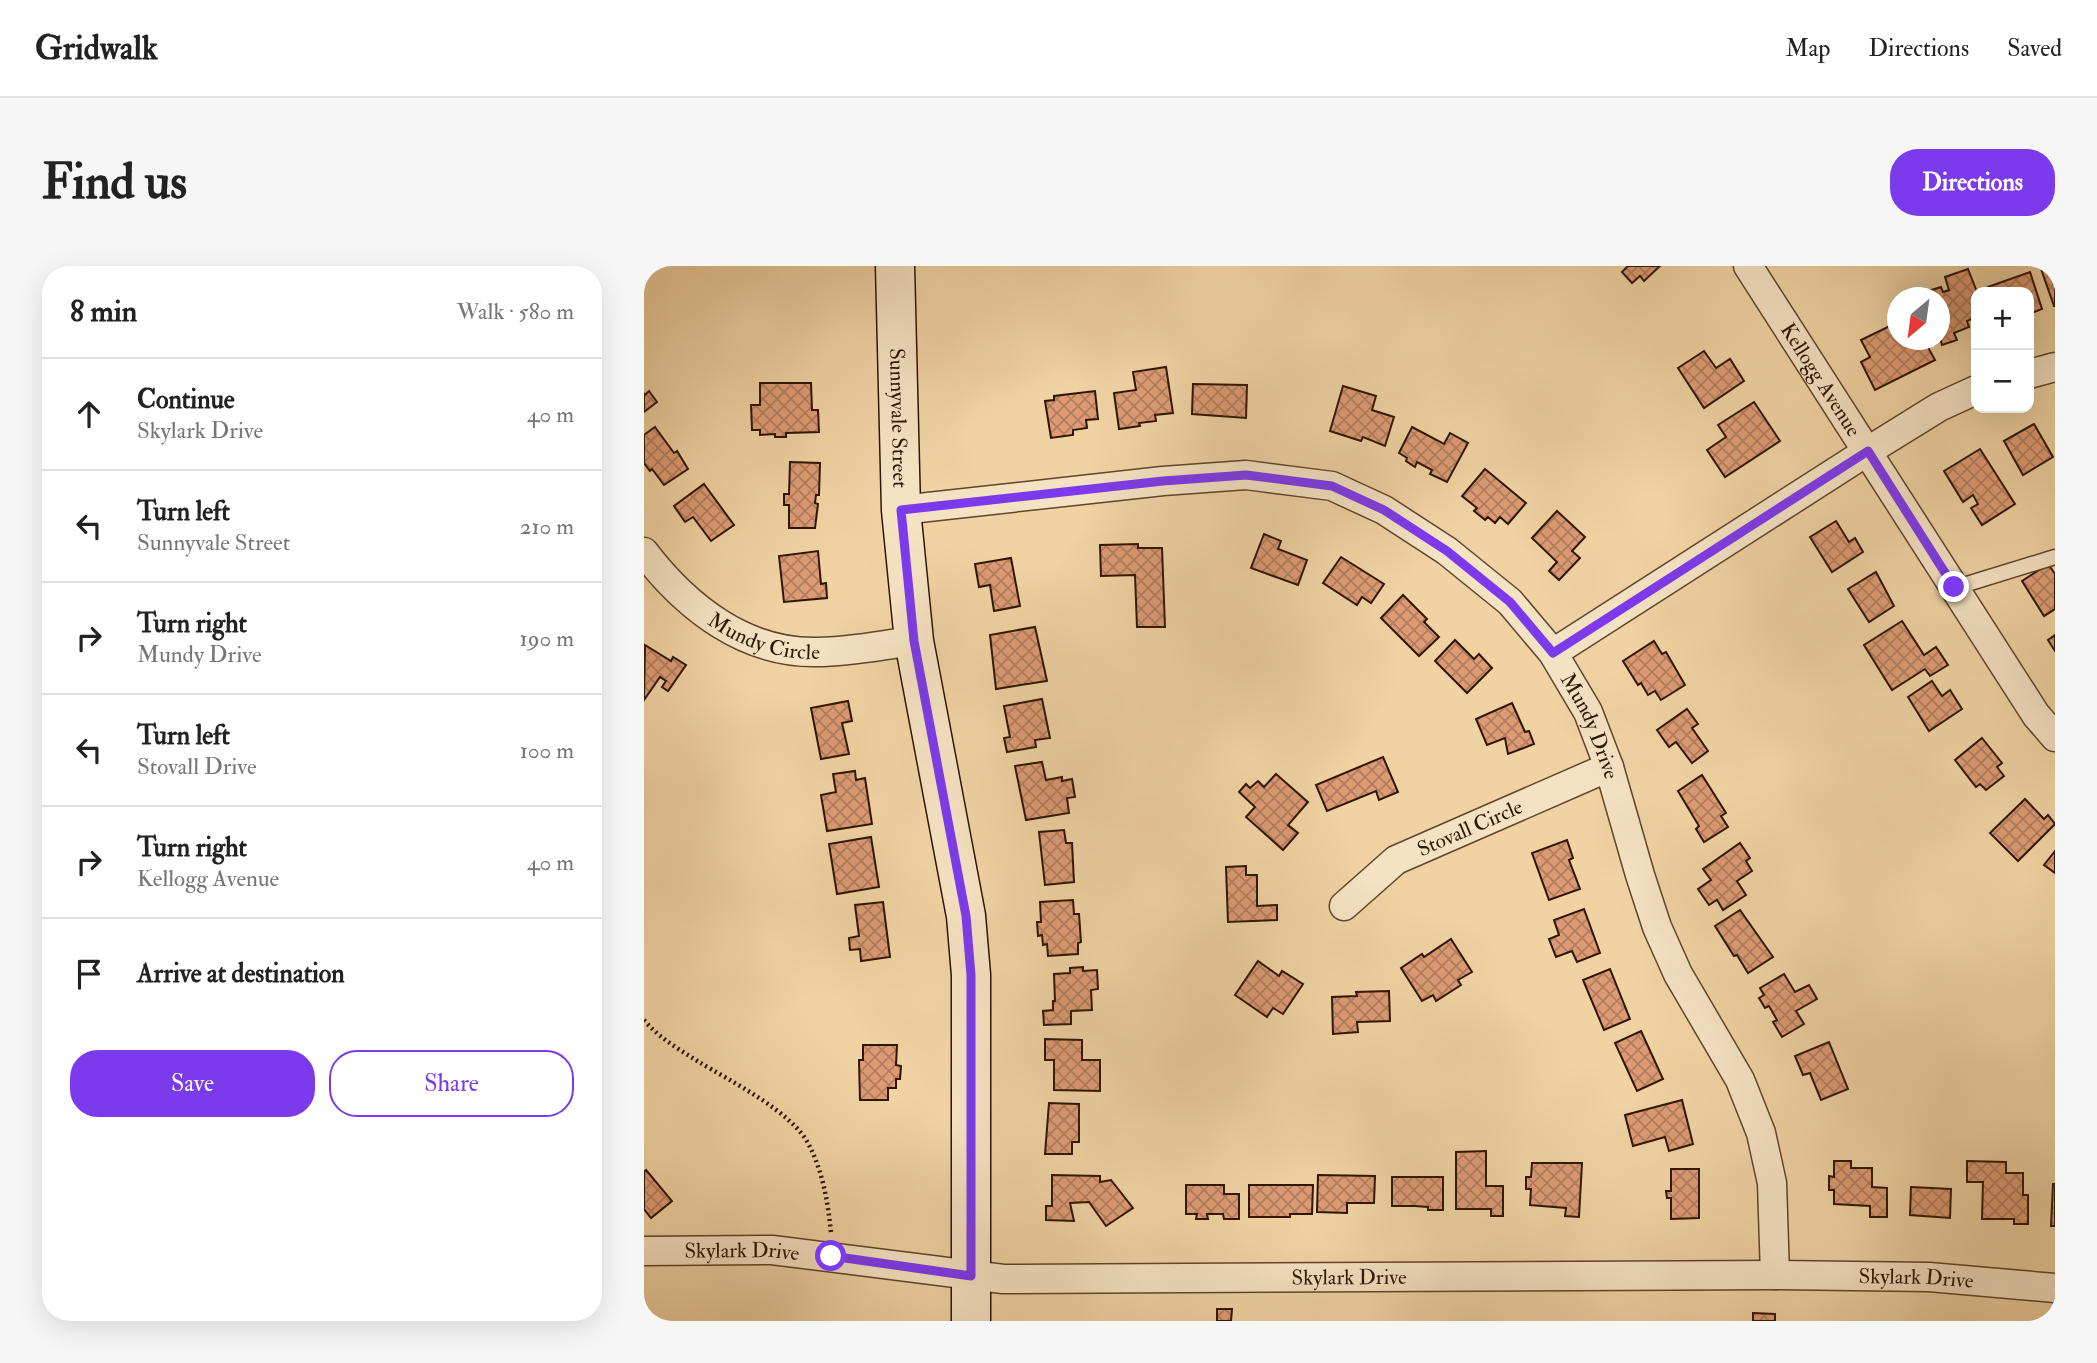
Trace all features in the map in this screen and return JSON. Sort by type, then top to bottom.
[{"type":"street","name":"Sunnyvale Street","points":[[895,266],[901,510],[914,641],[966,916],[970,964],[971,1321]]},
{"type":"street","name":"Kellogg Avenue","points":[[1748,266],[2036,715],[2055,737]]},
{"type":"street","points":[[2034,373],[2055,367]]},
{"type":"street","points":[[1553,653],[1868,451],[1939,407],[1971,392]]},
{"type":"street","name":"Mundy Drive","points":[[901,510],[1163,481],[1246,475],[1332,486],[1384,510],[1447,551],[1510,602],[1553,653],[1588,712],[1609,766],[1657,927],[1678,974],[1740,1080],[1761,1133],[1772,1183],[1775,1275]]},
{"type":"street","name":"Mundy Circle","points":[[644,552],[666,580],[704,615],[742,637],[774,648],[817,653],[914,641]]},
{"type":"street","name":"Stovall Circle","points":[[1344,906],[1396,860],[1609,766]]},
{"type":"street","name":"Skylark Drive","points":[[644,1251],[772,1250],[1003,1279],[1775,1275],[1929,1277],[2055,1288]]},
{"type":"lane","points":[[1954,587],[2055,558]]},
{"type":"path","points":[[644,1020],[667,1041],[761,1099],[789,1121],[808,1142],[819,1169],[832,1239]]},
{"type":"building","points":[[1628,266],[1660,266],[1644,281],[1640,276],[1632,283],[1622,272]]},
{"type":"building","points":[[2040,266],[2055,266],[2055,306],[2054,306]]},
{"type":"building","points":[[1968,269],[1975,287],[1971,287],[1971,319],[1967,321],[1969,327],[1954,333],[1957,340],[1950,342],[1950,287],[1945,277]]},
{"type":"building","points":[[2030,272],[2042,309],[2034,312],[2034,287],[1988,287]]},
{"type":"building","points":[[1887,327],[1887,350],[1930,350],[1935,360],[1875,390],[1861,362],[1870,357],[1861,340]]},
{"type":"building","points":[[1704,351],[1716,368],[1730,359],[1744,381],[1704,408],[1678,368]]},
{"type":"building","points":[[1166,367],[1173,413],[1155,415],[1156,421],[1119,429],[1114,393],[1136,390],[1133,372]]},
{"type":"building","points":[[760,383],[811,383],[812,410],[818,410],[819,432],[786,433],[786,437],[775,437],[775,434],[760,435],[760,430],[752,430],[751,405],[760,405]]},
{"type":"building","points":[[1193,384],[1247,385],[1246,418],[1192,414]]},
{"type":"building","points":[[1343,386],[1376,396],[1372,410],[1394,417],[1385,446],[1363,437],[1361,441],[1330,431]]},
{"type":"building","points":[[649,391],[657,402],[644,412],[644,393],[645,395]]},
{"type":"building","points":[[1095,391],[1098,419],[1086,420],[1087,428],[1073,430],[1073,435],[1051,438],[1045,401],[1054,400],[1054,396]]},
{"type":"building","points":[[1754,402],[1780,441],[1725,477],[1707,450],[1726,437],[1718,425]]},
{"type":"building","points":[[2034,424],[2053,457],[2023,475],[2004,441]]},
{"type":"building","points":[[655,427],[674,453],[677,451],[688,469],[664,485],[644,463],[644,435]]},
{"type":"building","points":[[1412,427],[1444,444],[1450,433],[1468,443],[1447,482],[1430,474],[1432,470],[1417,462],[1415,467],[1399,453]]},
{"type":"building","points":[[1980,449],[2015,504],[1982,525],[1971,508],[1978,504],[1973,495],[1963,502],[1944,471]]},
{"type":"building","points":[[790,462],[820,463],[815,528],[789,528],[789,505],[784,505],[784,494],[789,494]]},
{"type":"building","points":[[1485,469],[1526,503],[1508,524],[1500,517],[1495,523],[1488,517],[1485,520],[1474,511],[1477,508],[1462,496]]},
{"type":"building","points":[[704,484],[734,525],[711,541],[693,517],[685,522],[674,506]]},
{"type":"building","points":[[1557,511],[1585,537],[1572,551],[1580,558],[1559,580],[1549,571],[1557,562],[1532,538]]},
{"type":"building","points":[[1836,521],[1849,542],[1855,538],[1863,552],[1832,572],[1810,537]]},
{"type":"building","points":[[1264,534],[1281,541],[1278,549],[1307,560],[1298,585],[1251,568]]},
{"type":"building","points":[[1138,544],[1138,548],[1162,548],[1165,627],[1137,627],[1135,575],[1101,576],[1100,545]]},
{"type":"building","points":[[818,551],[821,584],[826,583],[827,598],[784,602],[779,556]]},
{"type":"building","points":[[1341,557],[1384,584],[1371,603],[1362,597],[1357,605],[1323,583]]},
{"type":"building","points":[[1011,558],[1020,606],[994,611],[990,585],[979,587],[975,564]]},
{"type":"building","points":[[2048,564],[2055,574],[2055,609],[2044,616],[2022,581]]},
{"type":"building","points":[[1876,572],[1894,606],[1869,622],[1848,589]]},
{"type":"building","points":[[1403,595],[1427,619],[1424,622],[1439,637],[1419,656],[1381,618]]},
{"type":"building","points":[[1902,621],[1924,655],[1936,647],[1948,665],[1930,676],[1925,669],[1892,690],[1864,645]]},
{"type":"building","points":[[1035,627],[1047,681],[996,689],[990,635]]},
{"type":"building","points":[[2055,635],[2055,651],[2048,640]]},
{"type":"building","points":[[1455,640],[1474,659],[1479,654],[1492,668],[1467,693],[1435,661]]},
{"type":"building","points":[[1654,641],[1662,654],[1666,652],[1685,685],[1661,700],[1655,691],[1648,695],[1641,683],[1638,685],[1623,661]]},
{"type":"building","points":[[645,645],[671,661],[673,657],[686,665],[668,691],[662,687],[666,681],[660,677],[644,700]]},
{"type":"building","points":[[1932,681],[1942,696],[1950,690],[1962,709],[1929,731],[1908,697]]},
{"type":"building","points":[[1042,699],[1050,738],[1035,740],[1036,747],[1007,752],[1004,738],[1010,737],[1004,706]]},
{"type":"building","points":[[848,701],[852,721],[842,723],[849,754],[821,759],[811,708]]},
{"type":"building","points":[[1512,703],[1525,732],[1529,731],[1534,744],[1508,754],[1505,738],[1487,745],[1476,719]]},
{"type":"building","points":[[1687,709],[1698,724],[1692,728],[1708,751],[1692,763],[1676,742],[1669,747],[1657,730]]},
{"type":"building","points":[[1982,738],[2002,763],[1997,767],[2004,776],[1986,790],[1980,784],[1976,787],[1955,760]]},
{"type":"building","points":[[1383,757],[1398,792],[1379,800],[1376,791],[1327,811],[1316,785]]},
{"type":"building","points":[[1042,762],[1046,780],[1062,777],[1062,781],[1072,779],[1075,797],[1067,798],[1069,813],[1026,820],[1015,766]]},
{"type":"building","points":[[855,771],[856,780],[865,778],[872,824],[827,831],[821,795],[836,792],[833,774]]},
{"type":"building","points":[[1276,774],[1308,802],[1288,825],[1298,833],[1283,850],[1246,817],[1255,807],[1239,792],[1246,784],[1250,788],[1258,781],[1264,787]]},
{"type":"building","points":[[1702,775],[1726,813],[1721,816],[1728,827],[1704,842],[1696,829],[1699,826],[1678,791]]},
{"type":"building","points":[[2025,799],[2044,819],[2048,815],[2055,824],[2018,861],[1990,833]]},
{"type":"building","points":[[1064,830],[1066,843],[1072,843],[1074,882],[1045,885],[1039,832]]},
{"type":"building","points":[[871,837],[879,887],[837,894],[829,844]]},
{"type":"building","points":[[1567,840],[1573,858],[1569,860],[1580,889],[1549,900],[1532,853]]},
{"type":"building","points":[[1740,843],[1750,858],[1746,861],[1752,871],[1737,881],[1746,895],[1723,910],[1717,900],[1709,905],[1698,889],[1711,880],[1703,869]]},
{"type":"building","points":[[2055,851],[2055,873],[2044,865]]},
{"type":"building","points":[[1246,866],[1246,875],[1257,875],[1257,906],[1277,905],[1277,920],[1228,922],[1226,867]]},
{"type":"building","points":[[1073,900],[1074,914],[1079,914],[1081,942],[1078,943],[1078,954],[1048,956],[1047,944],[1043,945],[1042,935],[1038,936],[1037,922],[1041,922],[1040,902]]},
{"type":"building","points":[[883,902],[890,957],[861,961],[860,949],[850,950],[849,938],[859,936],[855,905]]},
{"type":"building","points":[[1584,909],[1600,953],[1577,962],[1572,951],[1556,957],[1549,939],[1559,935],[1554,920]]},
{"type":"building","points":[[1740,910],[1773,957],[1748,973],[1715,926]]},
{"type":"building","points":[[1451,939],[1472,972],[1458,980],[1461,985],[1436,1001],[1433,995],[1422,1001],[1401,968]]},
{"type":"building","points":[[1258,961],[1279,976],[1282,971],[1303,984],[1283,1014],[1273,1008],[1267,1017],[1235,995]]},
{"type":"building","points":[[1083,967],[1083,971],[1097,970],[1098,989],[1091,990],[1092,1010],[1071,1011],[1071,1024],[1044,1025],[1043,1011],[1053,1010],[1055,1001],[1054,974],[1070,973],[1070,968]]},
{"type":"building","points":[[1610,969],[1630,1019],[1604,1030],[1583,980]]},
{"type":"building","points":[[1784,974],[1795,992],[1809,985],[1817,999],[1796,1011],[1804,1024],[1782,1037],[1773,1022],[1777,1020],[1769,1006],[1765,1008],[1759,998],[1764,995],[1760,988]]},
{"type":"building","points":[[1389,991],[1390,1021],[1357,1022],[1358,1032],[1333,1034],[1332,997],[1357,996],[1356,992]]},
{"type":"building","points":[[1641,1031],[1663,1079],[1637,1091],[1615,1043]]},
{"type":"building","points":[[1045,1039],[1082,1040],[1082,1060],[1100,1060],[1100,1091],[1054,1090],[1054,1060],[1045,1060]]},
{"type":"building","points":[[1829,1042],[1848,1089],[1821,1100],[1810,1073],[1803,1075],[1795,1056]]},
{"type":"building","points":[[863,1045],[897,1045],[896,1065],[901,1066],[900,1079],[896,1079],[896,1088],[888,1088],[888,1100],[860,1100],[859,1060],[863,1060]]},
{"type":"building","points":[[1682,1100],[1693,1144],[1669,1151],[1665,1137],[1633,1146],[1625,1115]]},
{"type":"building","points":[[1049,1103],[1079,1104],[1079,1142],[1072,1142],[1072,1154],[1045,1154]]},
{"type":"building","points":[[1486,1151],[1486,1186],[1503,1186],[1503,1216],[1491,1216],[1491,1209],[1456,1209],[1456,1152]]},
{"type":"building","points":[[1834,1161],[1851,1161],[1851,1168],[1872,1168],[1872,1187],[1887,1188],[1887,1217],[1870,1217],[1870,1206],[1834,1204],[1834,1190],[1829,1190],[1829,1176],[1834,1177]]},
{"type":"building","points":[[1967,1161],[2006,1162],[2006,1173],[2023,1173],[2023,1195],[2028,1195],[2028,1224],[2014,1224],[2014,1219],[1982,1219],[1983,1182],[1967,1182]]},
{"type":"building","points":[[1532,1163],[1582,1163],[1579,1217],[1565,1216],[1566,1208],[1530,1205],[1531,1189],[1526,1189],[1526,1177],[1531,1177]]},
{"type":"building","points":[[1671,1169],[1699,1169],[1699,1218],[1671,1219],[1671,1198],[1667,1198],[1666,1191],[1671,1191]]},
{"type":"building","points":[[646,1170],[672,1201],[651,1218],[644,1209]]},
{"type":"building","points":[[1052,1175],[1100,1176],[1100,1182],[1111,1180],[1133,1208],[1106,1226],[1089,1202],[1070,1203],[1074,1221],[1046,1220],[1046,1206],[1052,1206]]},
{"type":"building","points":[[1318,1175],[1375,1176],[1374,1203],[1347,1203],[1347,1213],[1317,1212]]},
{"type":"building","points":[[1392,1177],[1443,1177],[1443,1210],[1392,1206]]},
{"type":"building","points":[[2053,1184],[2055,1226],[2051,1226]]},
{"type":"building","points":[[1186,1185],[1224,1185],[1224,1194],[1239,1194],[1239,1219],[1224,1219],[1223,1214],[1207,1214],[1208,1219],[1196,1219],[1197,1214],[1186,1214]]},
{"type":"building","points":[[1249,1185],[1313,1185],[1312,1214],[1249,1217]]},
{"type":"building","points":[[1911,1187],[1951,1189],[1950,1218],[1910,1215]]},
{"type":"building","points":[[1217,1309],[1232,1309],[1231,1321],[1217,1321]]},
{"type":"building","points":[[1753,1313],[1775,1314],[1775,1321],[1753,1321]]},
{"type":"route","points":[[831,1256],[971,1276],[971,975],[966,916],[914,641],[901,510],[1163,481],[1246,475],[1332,486],[1384,510],[1447,551],[1510,602],[1553,653],[1868,451],[1954,587]]}]
